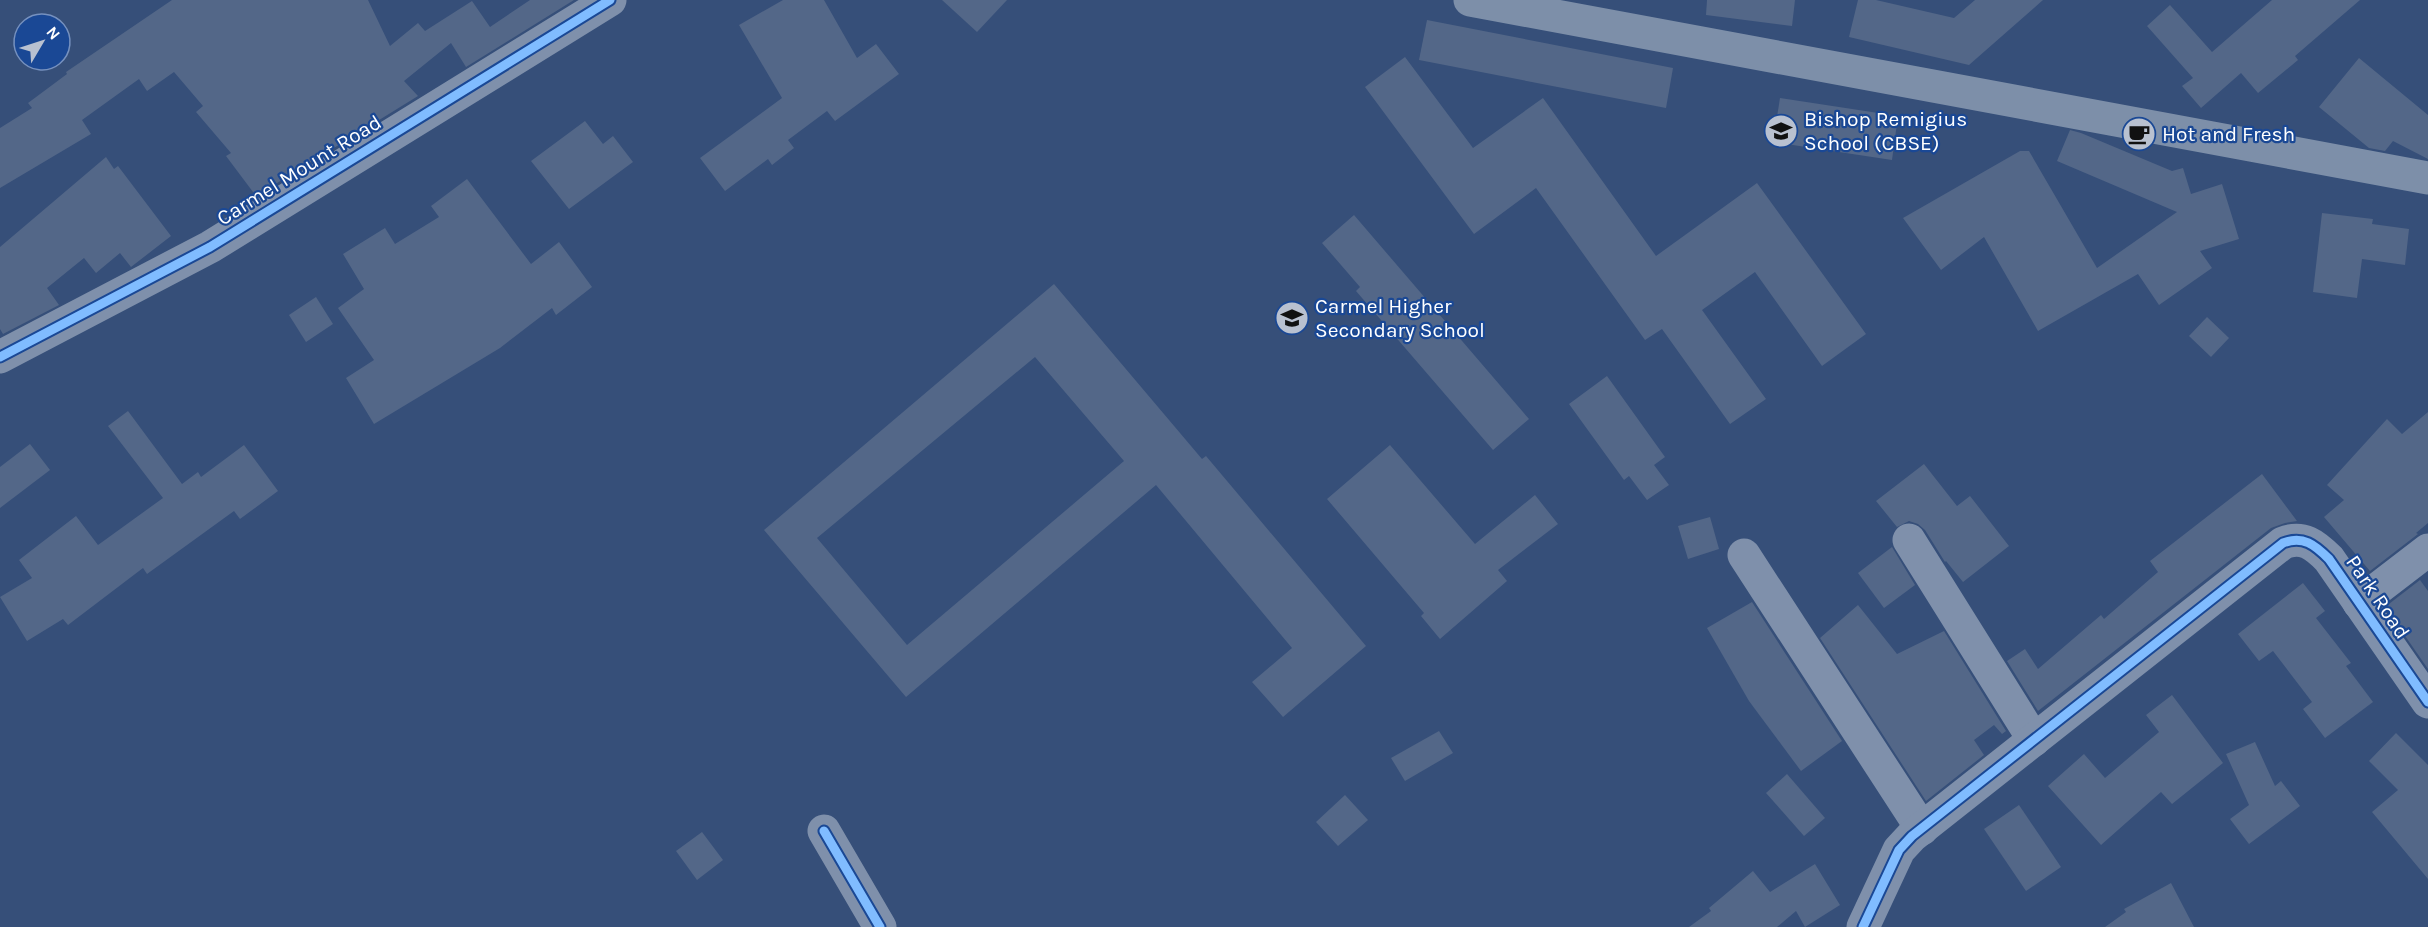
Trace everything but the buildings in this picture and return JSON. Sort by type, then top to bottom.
[{"type":"main road","points":[[1470,0],[2428,178]]},
{"type":"street","name":"Carmel Mount Road","points":[[0,357],[210,247],[610,0]]},
{"type":"street","name":"Park Road","points":[[2034,740],[2283,543],[2293,539],[2315,545],[2330,559],[2428,702]]},
{"type":"street","points":[[1863,927],[1899,850],[2034,740],[1909,540]]},
{"type":"street","points":[[2359,603],[2428,550]]},
{"type":"street","points":[[1744,555],[1922,829]]},
{"type":"street","points":[[824,831],[879,927]]},
{"type":"cycle path","points":[[0,357],[210,247],[610,0]]},
{"type":"cycle path","points":[[1863,927],[1899,850],[1912,836],[2283,543],[2303,541],[2319,549],[2329,559],[2428,702]]},
{"type":"cycle path","points":[[824,831],[880,927]]},
{"type":"place","name":"Bishop Remigius School (CBSE)","points":[[1781,131]]},
{"type":"place","name":"Hot and Fresh","points":[[2139,134]]},
{"type":"place","name":"Carmel Higher Secondary School","points":[[1292,318]]}]
